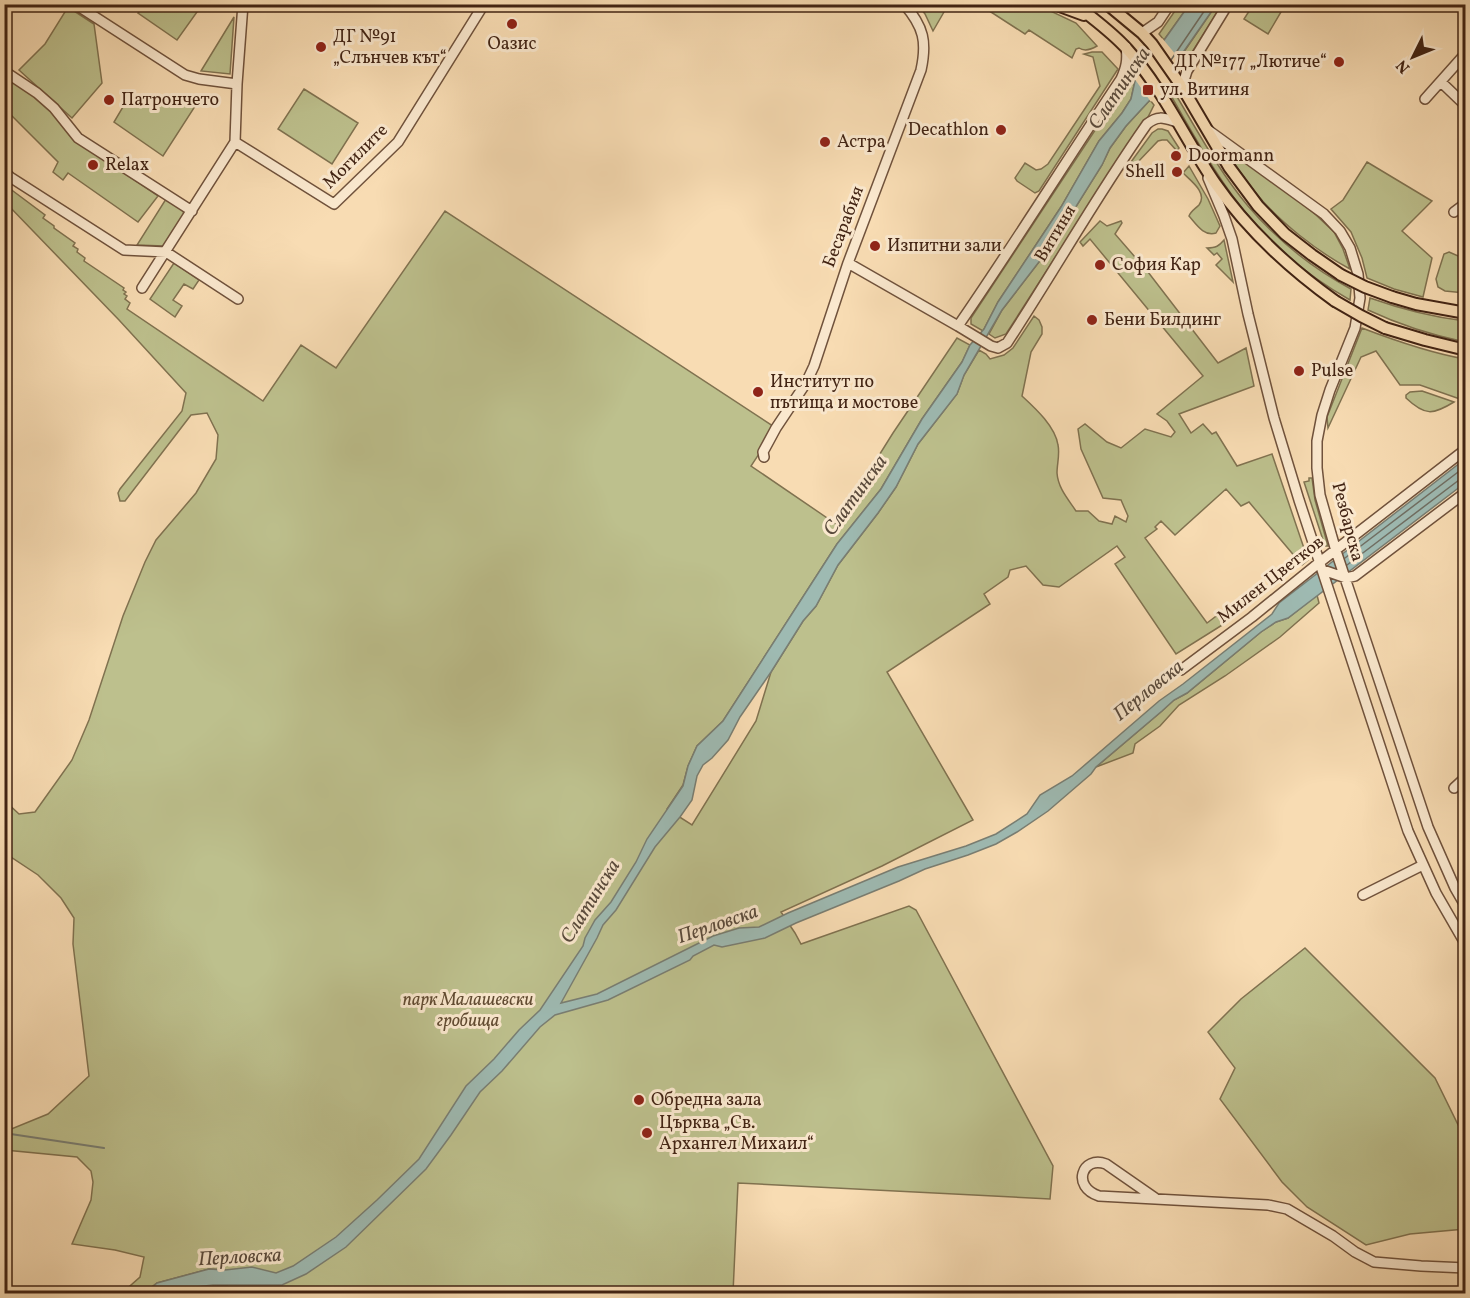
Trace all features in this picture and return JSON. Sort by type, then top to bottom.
[{"type":"main road","points":[[1054,4],[1093,19]]},
{"type":"main road","points":[[1076,4],[1126,47],[1161,96],[1196,154],[1231,204],[1289,265],[1335,301],[1385,328],[1466,350]]},
{"type":"main road","points":[[1107,4],[1152,44],[1182,87],[1229,167],[1258,206],[1286,234],[1341,275],[1365,287],[1416,304],[1466,313]]},
{"type":"main road","points":[[1114,4],[1121,15]]},
{"type":"street","points":[[75,4],[185,75],[237,84]]},
{"type":"street","points":[[142,288],[235,142],[243,4]]},
{"type":"street","name":"Могилите","points":[[235,142],[334,204],[398,142],[484,4]]},
{"type":"street","name":"Бесарабия","points":[[764,457],[763,452],[776,428],[806,383],[814,366],[848,263],[921,70],[924,39],[904,4]]},
{"type":"street","points":[[1142,33],[1158,22],[1170,4]]},
{"type":"street","points":[[1182,87],[1187,71],[1227,6]]},
{"type":"street","name":"Витиня","points":[[962,329],[1056,175],[1121,79],[1126,68],[1126,47]]},
{"type":"street","points":[[1425,99],[1466,53]]},
{"type":"street","points":[[4,71],[37,93],[54,108],[78,138],[192,211]]},
{"type":"street","points":[[1441,82],[1466,106]]},
{"type":"street","name":"Витиня","points":[[848,263],[998,348],[1007,343],[1035,301],[1107,182],[1147,124],[1154,118],[1177,122]]},
{"type":"street","name":"Резбарска","points":[[1206,129],[1324,214],[1340,231],[1350,248],[1356,265],[1360,298],[1355,328],[1330,390],[1317,441],[1320,495],[1336,551],[1428,827],[1466,907]]},
{"type":"street","name":"Резбарска","points":[[1196,154],[1217,197],[1232,239],[1274,418],[1408,831],[1436,893],[1466,945]]},
{"type":"street","points":[[4,171],[124,250],[166,252],[238,299]]},
{"type":"street","points":[[1454,212],[1466,203]]},
{"type":"street","name":"Милен Цветков","points":[[1181,670],[1321,566],[1336,551],[1466,449]]},
{"type":"street","points":[[1346,578],[1355,576],[1466,492]]},
{"type":"street","name":"Милен Цветков","points":[[1321,566],[1346,578]]},
{"type":"street","points":[[1454,788],[1466,777]]},
{"type":"street","points":[[1363,895],[1423,865]]},
{"type":"street","points":[[1155,1198],[1102,1162],[1091,1164],[1082,1174],[1088,1190],[1099,1196],[1268,1205],[1287,1209],[1333,1236],[1354,1252],[1374,1262],[1466,1268]]},
{"type":"green space","points":[[144,5],[202,5],[177,40],[138,13]]},
{"type":"green space","points":[[918,5],[948,5],[933,31],[925,14]]},
{"type":"green space","points":[[980,5],[1038,5],[1076,23],[1097,46],[1088,50],[1076,49],[1072,58],[1029,30],[1025,34]]},
{"type":"green space","points":[[1179,5],[1189,5],[1164,40],[1159,34]]},
{"type":"green space","points":[[1216,5],[1222,5],[1184,65],[1179,59]]},
{"type":"green space","points":[[1253,5],[1270,5],[1281,12],[1268,34],[1244,19]]},
{"type":"green space","points":[[68,7],[94,24],[102,83],[72,118],[19,70],[45,44]]},
{"type":"green space","points":[[234,17],[230,74],[201,71]]},
{"type":"green space","points":[[1102,52],[1118,69],[1039,191],[1035,193],[1015,178],[1025,163],[1036,170],[1048,164],[1100,86],[1093,57],[1084,54]]},
{"type":"green space","points":[[1130,74],[1135,81],[1131,99],[1099,141],[1061,207],[998,302],[983,331],[971,324],[971,318]]},
{"type":"green space","points":[[11,79],[44,103],[75,140],[158,196],[138,222],[68,173],[63,180],[53,172],[58,162],[5,109],[4,89]]},
{"type":"green space","points":[[1170,85],[1216,162],[1248,206],[1296,252],[1351,289],[1350,300],[1297,264],[1251,219],[1206,156],[1167,89]]},
{"type":"green space","points":[[304,89],[358,123],[332,164],[278,129]]},
{"type":"green space","points":[[130,95],[201,97],[163,156],[114,122]]},
{"type":"green space","points":[[1150,100],[1154,105],[1148,117],[1124,150],[1006,334],[995,338],[989,334],[1002,310],[1052,245],[1102,165],[1110,148]]},
{"type":"green space","points":[[1158,129],[1168,131],[1179,148],[1177,151],[1167,140],[1158,141],[1134,165],[1131,162],[1152,133]]},
{"type":"green space","points":[[1223,146],[1291,195],[1334,232],[1350,269],[1312,245],[1275,214],[1251,187]]},
{"type":"green space","points":[[1367,162],[1432,201],[1402,231],[1432,258],[1423,297],[1367,278],[1362,258],[1351,232],[1331,209],[1343,200]]},
{"type":"green space","points":[[1189,166],[1220,226],[1216,233],[1204,231],[1189,216],[1199,205],[1201,196],[1183,173]]},
{"type":"green space","name":"парк Малашевски гробища","points":[[5,185],[45,215],[43,218],[75,243],[73,246],[85,258],[84,261],[124,288],[126,292],[124,294],[127,296],[125,299],[130,303],[127,309],[263,401],[301,345],[336,368],[445,211],[776,428],[751,466],[836,524],[893,433],[957,338],[970,345],[962,362],[922,419],[881,489],[837,544],[723,721],[697,746],[683,785],[667,809],[692,825],[756,721],[771,672],[803,621],[816,606],[838,565],[896,487],[918,444],[957,394],[964,375],[979,350],[990,359],[1004,355],[1013,348],[1034,316],[1039,320],[1042,334],[1031,352],[1022,396],[1044,418],[1056,438],[1059,452],[1057,473],[1061,488],[1076,511],[1088,511],[1099,521],[1112,524],[1115,516],[1126,522],[1128,516],[1121,500],[1103,498],[1081,449],[1078,429],[1085,424],[1107,442],[1121,448],[1145,429],[1171,437],[1175,432],[1167,421],[1157,414],[1203,376],[1090,239],[1083,246],[1080,242],[1100,221],[1107,226],[1121,221],[1115,234],[1148,272],[1218,363],[1246,348],[1254,386],[1179,414],[1191,433],[1203,424],[1212,434],[1216,432],[1237,466],[1272,454],[1308,560],[1302,565],[1249,502],[1241,506],[1226,489],[1175,535],[1161,521],[1155,527],[1157,529],[1145,538],[1207,623],[1219,614],[1227,622],[1176,654],[1115,564],[1125,557],[1117,546],[1059,587],[1043,585],[1026,566],[1010,570],[1008,577],[984,594],[990,604],[887,672],[973,820],[882,866],[781,912],[801,944],[909,906],[916,910],[1053,1166],[1050,1199],[738,1183],[733,1293],[214,1294],[213,1285],[227,1285],[225,1270],[209,1269],[157,1283],[144,1293],[122,1293],[140,1277],[144,1257],[72,1244],[91,1200],[93,1182],[91,1171],[77,1157],[5,1150],[5,1129],[9,1130],[48,1114],[89,1076],[73,944],[74,918],[61,898],[38,875],[5,853],[4,800],[19,814],[35,812],[72,760],[89,720],[123,616],[145,562],[156,540],[196,493],[216,459],[218,435],[207,413],[191,415],[125,501],[120,501],[118,493],[120,489],[182,411],[186,393],[5,202]]},
{"type":"green space","points":[[166,199],[183,210],[184,215],[164,246],[137,245]]},
{"type":"green space","points":[[1224,240],[1233,282],[1216,265],[1222,259],[1217,253],[1214,255],[1207,248],[1213,248]]},
{"type":"green space","points":[[1449,252],[1465,259],[1465,293],[1445,291],[1438,287],[1436,279],[1444,254]]},
{"type":"green space","points":[[174,263],[199,280],[193,289],[184,284],[173,300],[182,306],[175,317],[150,299]]},
{"type":"green space","points":[[1370,298],[1417,312],[1465,321],[1465,342],[1416,329],[1368,310]]},
{"type":"green space","points":[[1362,328],[1413,346],[1465,359],[1465,399],[1420,385],[1400,385],[1376,351],[1361,357],[1328,428],[1327,417]]},
{"type":"green space","points":[[1422,391],[1454,402],[1435,411],[1424,411],[1406,398],[1410,392]]},
{"type":"green space","points":[[1309,478],[1312,478],[1315,500],[1328,546],[1325,546],[1304,482],[1309,481]]},
{"type":"green space","points":[[1317,595],[1319,603],[1280,637],[1179,705],[1160,726],[1135,744],[1133,753],[1096,767],[1174,700],[1187,693],[1261,632],[1276,622],[1288,618]]},
{"type":"green space","points":[[1305,948],[1435,1078],[1465,1139],[1465,1229],[1410,1234],[1366,1245],[1307,1207],[1282,1182],[1220,1099],[1235,1068],[1208,1032],[1241,999]]},
{"type":"water","points":[[1189,5],[1216,5],[1150,100],[1110,148],[1102,165],[1052,245],[1002,310],[964,375],[957,394],[918,444],[896,487],[838,565],[816,606],[803,621],[740,717],[728,740],[703,765],[697,776],[692,800],[655,847],[616,910],[603,925],[561,1003],[597,994],[713,936],[739,928],[759,927],[898,867],[996,834],[1027,814],[1040,795],[1072,776],[1159,701],[1272,614],[1279,603],[1465,459],[1465,483],[1288,618],[1276,622],[1261,632],[1187,693],[1174,700],[1048,811],[1017,832],[996,844],[925,869],[765,938],[722,947],[714,945],[693,956],[690,960],[608,1000],[555,1015],[540,1027],[502,1071],[480,1092],[426,1169],[346,1247],[306,1274],[282,1285],[213,1285],[179,1289],[169,1293],[144,1294],[157,1283],[209,1269],[252,1267],[276,1273],[293,1266],[336,1237],[419,1159],[466,1086],[540,1010],[583,946],[595,920],[611,902],[636,862],[647,839],[683,786],[688,766],[697,746],[723,721],[837,544],[881,489],[922,419],[962,362],[970,345],[984,329],[998,302],[1061,207],[1099,141],[1131,99],[1135,81]]},
{"type":"pier","points":[[1162,38],[1181,61],[1151,102],[1134,78]]},
{"type":"waterway","points":[[4,1133],[104,1148]]},
{"type":"place","name":"Оазис","points":[[512,24]]},
{"type":"place","name":"ДГ №91 „Слънчев кът“","points":[[321,47]]},
{"type":"place","name":"ДГ №177 „Лютиче“","points":[[1339,62]]},
{"type":"place","name":"ул. Витиня","points":[[1148,90]]},
{"type":"place","name":"Патрончето","points":[[109,100]]},
{"type":"place","name":"Decathlon","points":[[1001,130]]},
{"type":"place","name":"Астра","points":[[825,142]]},
{"type":"place","name":"Doormann","points":[[1176,156]]},
{"type":"place","name":"Relax","points":[[93,165]]},
{"type":"place","name":"Shell","points":[[1177,172]]},
{"type":"place","name":"Изпитни зали","points":[[875,246]]},
{"type":"place","name":"София Кар","points":[[1100,265]]},
{"type":"place","name":"Бени Билдинг","points":[[1092,320]]},
{"type":"place","name":"Pulse","points":[[1299,371]]},
{"type":"place","name":"Институт по пътища и мостове","points":[[758,392]]},
{"type":"place","name":"Обредна зала","points":[[639,1100]]},
{"type":"place","name":"Църква „Св. Архангел Михаил“","points":[[647,1133]]},
{"type":"water label","name":"Слатинска","points":[[1120,89]]},
{"type":"water label","name":"Слатинска","points":[[856,496]]},
{"type":"water label","name":"Перловска","points":[[1149,691]]},
{"type":"water label","name":"Слатинска","points":[[591,902]]},
{"type":"water label","name":"Перловска","points":[[718,925]]},
{"type":"water label","name":"Перловска","points":[[240,1258]]}]
